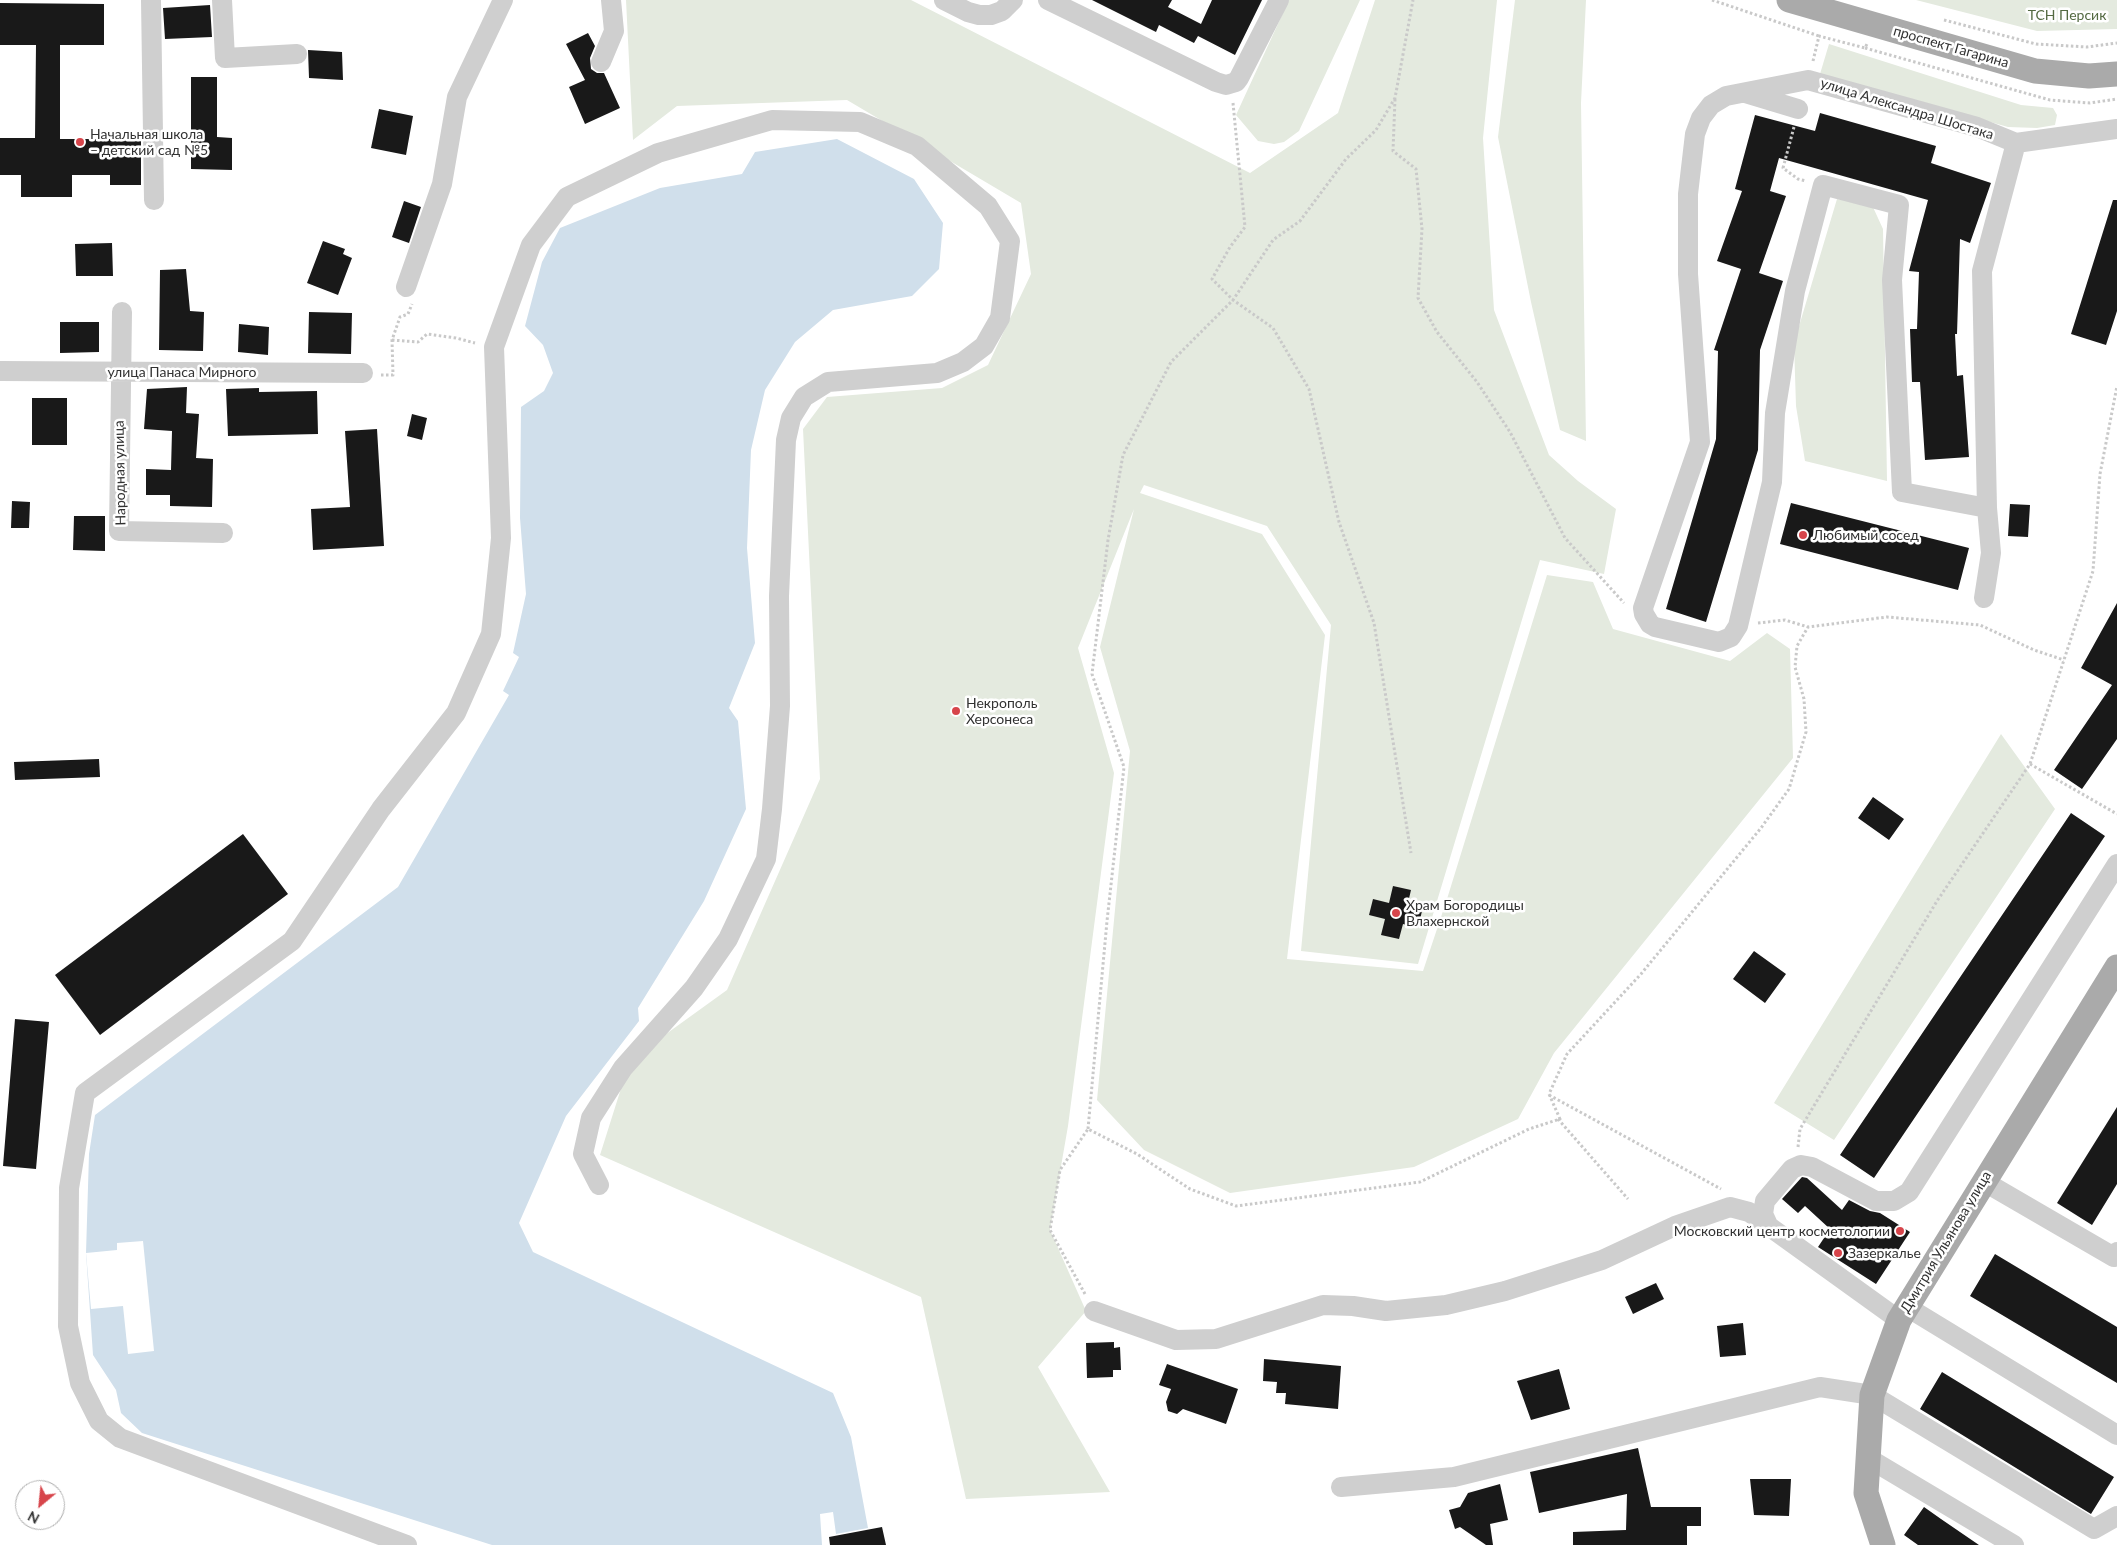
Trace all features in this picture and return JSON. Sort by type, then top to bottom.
[{"type":"main road","name":"проспект Гагарина","points":[[1789,0],[2035,71],[2090,76],[2117,74]]},
{"type":"main road","name":"Дмитрия Ульянова улица","points":[[1883,1545],[1866,1493],[1872,1395],[1903,1313],[2117,967]]},
{"type":"street","points":[[151,0],[154,200]]},
{"type":"street","points":[[222,0],[225,58],[297,54]]},
{"type":"street","points":[[406,287],[442,184],[457,96],[503,0]]},
{"type":"street","points":[[602,62],[614,31],[610,0]]},
{"type":"street","points":[[944,0],[968,12],[979,15],[990,15],[1002,11],[1014,0]]},
{"type":"street","points":[[1048,0],[1221,84],[1231,84],[1239,78],[1280,0]]},
{"type":"street","name":"улица Александра Шостака","points":[[1646,619],[1643,608],[1700,442],[1688,274],[1688,194],[1695,134],[1701,118],[1711,105],[1726,96],[1808,80],[1977,127],[2016,144]]},
{"type":"street","points":[[1743,92],[1798,109]]},
{"type":"street","points":[[407,1545],[120,1438],[99,1421],[80,1383],[68,1326],[69,1188],[85,1092],[292,941],[381,808],[456,713],[491,634],[501,538],[494,348],[532,245],[568,197],[658,153],[772,120],[860,122],[917,146],[988,206],[1010,241],[1000,318],[984,346],[963,362],[937,373],[828,382],[804,397],[791,418],[786,440],[779,596],[780,706],[772,810],[766,859],[728,939],[694,988],[623,1068],[591,1118],[583,1154],[599,1185]]},
{"type":"street","points":[[1984,598],[1991,553],[1987,508],[1982,271],[2016,144],[2117,129]]},
{"type":"street","points":[[1646,619],[1655,627],[1713,642],[1719,642],[1735,632],[1772,482],[1775,414],[1795,291],[1823,185],[1898,206],[1892,280],[1902,492],[1987,508]]},
{"type":"street","name":"Народная улица","points":[[122,312],[119,531],[223,534]]},
{"type":"street","name":"улица Панаса Мирного","points":[[0,371],[363,373]]},
{"type":"street","points":[[1768,1225],[1763,1214],[1765,1201],[1796,1166],[1807,1165],[1812,1167],[1876,1201],[1894,1201],[1910,1192],[2117,864]]},
{"type":"street","points":[[1983,1181],[2114,1257],[2117,1252]]},
{"type":"street","points":[[1094,1311],[1176,1340],[1216,1339],[1323,1305],[1353,1306],[1386,1312],[1446,1305],[1505,1290],[1602,1260],[1675,1226],[1730,1207],[1749,1212],[1903,1313],[2117,1435]]},
{"type":"street","points":[[1342,1487],[1454,1476],[1820,1387],[1872,1395],[2094,1529],[2117,1516]]},
{"type":"street","points":[[1868,1458],[2014,1545]]},
{"type":"path","points":[[1413,0],[1395,98],[1393,151],[1416,169],[1422,228],[1418,298],[1438,332],[1477,382],[1510,432],[1565,538],[1619,599],[1646,619]]},
{"type":"path","points":[[1712,0],[1819,36],[1865,48],[1872,25]]},
{"type":"path","points":[[1943,20],[2036,44],[2087,47],[2117,43]]},
{"type":"path","points":[[1808,80],[1819,36]]},
{"type":"path","points":[[1231,84],[1245,227],[1230,247],[1212,279],[1233,300],[1272,328],[1310,389],[1339,522],[1374,623],[1411,853]]},
{"type":"path","points":[[1094,1311],[1050,1230],[1060,1170],[1088,1129],[1107,921],[1124,766],[1092,674],[1108,540],[1123,454],[1171,362],[1233,300],[1273,240],[1300,220],[1346,159],[1376,130],[1395,98]]},
{"type":"path","points":[[1798,109],[1783,168],[1798,179],[1823,185]]},
{"type":"path","points":[[363,373],[393,375],[392,340],[400,317],[408,314],[414,296],[406,287]]},
{"type":"path","points":[[392,340],[418,342],[427,334],[456,338],[494,348]]},
{"type":"path","points":[[1796,1166],[1800,1129],[1938,901],[2030,764],[2094,572],[2100,474],[2117,386]]},
{"type":"path","points":[[1735,632],[1785,620],[1808,627],[1887,617],[1980,625],[2034,650],[2064,660]]},
{"type":"path","points":[[1628,1198],[1558,1119],[1560,1119],[1549,1094],[1567,1054],[1641,974],[1761,828],[1789,789],[1806,732],[1804,700],[1795,667],[1797,646],[1808,627]]},
{"type":"path","points":[[2030,764],[2117,814]]},
{"type":"path","points":[[1549,1094],[1690,1171]]},
{"type":"path","points":[[1088,1129],[1136,1154],[1190,1189],[1236,1206],[1420,1182],[1529,1129],[1558,1119]]},
{"type":"green space","name":"Некрополь Херсонеса","points":[[626,0],[911,0],[1250,173],[1338,113],[1375,0],[1497,0],[1483,138],[1494,310],[1549,455],[1578,481],[1616,509],[1604,574],[1540,560],[1418,964],[1301,951],[1331,625],[1267,526],[1144,485],[1140,493],[1262,534],[1325,635],[1287,959],[1423,971],[1547,575],[1593,582],[1613,629],[1730,661],[1767,633],[1790,649],[1793,758],[1554,1053],[1518,1119],[1414,1167],[1230,1193],[1144,1150],[1097,1100],[1130,751],[1100,647],[1134,509],[1078,648],[1114,773],[1068,1126],[1050,1230],[1086,1311],[1038,1367],[1110,1492],[966,1499],[921,1297],[600,1155],[630,1060],[727,990],[820,779],[803,429],[827,397],[942,388],[988,365],[1031,274],[1021,203],[847,100],[677,106],[633,140]]},
{"type":"green space","points":[[1289,0],[1360,0],[1299,131],[1284,142],[1274,144],[1258,141],[1236,115]]},
{"type":"green space","points":[[1515,0],[1586,0],[1581,103],[1586,441],[1560,430],[1531,302],[1498,137]]},
{"type":"green space","name":"ТСН Персик","points":[[1916,0],[2117,0],[2117,29],[2037,31]]},
{"type":"green space","points":[[1829,44],[2021,105],[2053,108],[2057,115],[2055,125],[2037,128],[2008,127],[1820,74]]},
{"type":"green space","points":[[1837,199],[1872,205],[1883,229],[1887,481],[1805,461],[1796,406],[1794,343]]},
{"type":"green space","points":[[2001,734],[2055,809],[1834,1140],[1774,1103]]},
{"type":"water","points":[[837,139],[914,179],[943,223],[939,269],[912,296],[833,310],[795,342],[765,390],[751,450],[747,548],[755,643],[729,708],[738,721],[746,809],[704,901],[638,1008],[639,1021],[566,1116],[519,1223],[533,1252],[833,1393],[851,1437],[868,1528],[836,1534],[833,1512],[820,1514],[822,1545],[492,1545],[142,1433],[121,1413],[116,1390],[93,1355],[86,1253],[89,1154],[95,1115],[398,887],[509,695],[503,691],[519,657],[513,653],[526,594],[520,518],[521,407],[544,391],[553,373],[543,345],[525,326],[542,262],[560,228],[660,188],[742,174],[755,152]]},
{"type":"pier","points":[[143,1241],[154,1351],[128,1354],[123,1306],[91,1309],[86,1253],[117,1250],[117,1243]]},
{"type":"building","points":[[1092,0],[1172,0],[1168,7],[1201,24],[1212,0],[1262,0],[1235,55],[1198,36],[1194,43],[1159,25],[1156,32]]},
{"type":"building","points":[[0,3],[104,4],[104,45],[60,45],[60,139],[141,139],[141,185],[110,185],[110,175],[72,175],[72,197],[21,197],[21,175],[0,175],[0,138],[35,138],[36,45],[0,45]]},
{"type":"building","points":[[210,5],[212,37],[165,39],[163,8]]},
{"type":"building","points":[[588,33],[595,46],[590,58],[591,69],[597,73],[604,73],[620,108],[585,124],[569,87],[585,80],[566,44]]},
{"type":"building","points":[[308,50],[342,52],[343,80],[309,78]]},
{"type":"building","points":[[191,77],[217,77],[217,137],[232,138],[232,170],[191,169]]},
{"type":"building","points":[[379,109],[413,116],[406,155],[371,148]]},
{"type":"building","points":[[1820,113],[1936,146],[1931,163],[1991,183],[1970,243],[1960,239],[1957,334],[1955,334],[1957,376],[1963,375],[1969,457],[1925,460],[1920,382],[1912,382],[1910,329],[1917,329],[1919,272],[1909,271],[1928,200],[1779,158],[1770,191],[1786,196],[1759,273],[1783,281],[1760,350],[1758,450],[1706,622],[1666,609],[1716,439],[1718,351],[1714,350],[1741,269],[1717,261],[1742,191],[1735,189],[1755,115],[1815,131]]},
{"type":"building","points":[[2113,200],[2117,200],[2117,311],[2106,345],[2071,334]]},
{"type":"building","points":[[404,201],[421,207],[409,243],[392,237]]},
{"type":"building","points":[[323,241],[345,249],[343,254],[352,258],[338,295],[307,283]]},
{"type":"building","points":[[112,243],[113,276],[76,276],[75,244]]},
{"type":"building","points":[[186,269],[190,311],[204,312],[203,351],[159,350],[160,270]]},
{"type":"building","points":[[309,312],[352,313],[351,354],[308,353]]},
{"type":"building","points":[[60,322],[99,322],[99,352],[60,353]]},
{"type":"building","points":[[239,324],[269,327],[268,355],[238,352]]},
{"type":"building","points":[[187,387],[186,413],[199,414],[196,458],[213,459],[212,507],[170,506],[170,495],[146,495],[146,469],[171,470],[172,431],[144,429],[147,389]]},
{"type":"building","points":[[259,388],[259,392],[317,391],[318,434],[228,436],[226,389]]},
{"type":"building","points":[[32,398],[67,398],[67,445],[32,445]]},
{"type":"building","points":[[412,414],[427,418],[422,440],[407,436]]},
{"type":"building","points":[[377,429],[384,546],[313,550],[311,509],[350,507],[345,431]]},
{"type":"building","points":[[12,501],[30,502],[29,528],[11,528]]},
{"type":"building","points":[[1791,503],[1969,548],[1958,590],[1780,544]]},
{"type":"building","points":[[2010,504],[2030,505],[2028,537],[2008,536]]},
{"type":"building","points":[[74,516],[105,516],[105,551],[73,550]]},
{"type":"building","points":[[2117,603],[2117,739],[2082,789],[2054,770],[2112,685],[2081,668]]},
{"type":"building","points":[[99,759],[100,777],[15,780],[14,762]]},
{"type":"building","points":[[1873,797],[1904,819],[1889,840],[1858,818]]},
{"type":"building","points":[[2071,813],[2105,836],[1874,1178],[1840,1155]]},
{"type":"building","points":[[243,834],[288,894],[100,1035],[55,975]]},
{"type":"building","name":"Храм Богородицы Влахернской","points":[[1393,886],[1411,890],[1407,907],[1422,911],[1418,928],[1403,924],[1399,939],[1381,935],[1385,919],[1369,915],[1373,899],[1389,903]]},
{"type":"building","points":[[1754,951],[1786,974],[1765,1003],[1733,979]]},
{"type":"building","points":[[15,1019],[49,1022],[36,1169],[3,1166]]},
{"type":"building","points":[[2117,1107],[2117,1184],[2092,1225],[2057,1203]]},
{"type":"building","points":[[1802,1177],[1807,1178],[1842,1210],[1849,1200],[1870,1211],[1880,1213],[1910,1232],[1876,1284],[1818,1247],[1830,1229],[1805,1206],[1798,1213],[1782,1199]]},
{"type":"building","points":[[1995,1254],[2117,1327],[2117,1383],[1970,1296]]},
{"type":"building","points":[[1656,1283],[1664,1299],[1633,1314],[1625,1297]]},
{"type":"building","points":[[1743,1323],[1746,1355],[1720,1357],[1717,1326]]},
{"type":"building","points":[[1114,1342],[1114,1348],[1120,1347],[1121,1370],[1113,1370],[1113,1377],[1087,1378],[1086,1343]]},
{"type":"building","points":[[1264,1359],[1341,1366],[1338,1409],[1285,1404],[1286,1393],[1276,1393],[1277,1382],[1263,1381]]},
{"type":"building","points":[[1167,1364],[1238,1389],[1226,1424],[1183,1409],[1177,1414],[1168,1411],[1166,1402],[1171,1389],[1159,1385]]},
{"type":"building","points":[[1559,1369],[1570,1409],[1531,1420],[1517,1381]]},
{"type":"building","points":[[1942,1372],[2114,1477],[2091,1514],[1920,1409]]},
{"type":"building","points":[[1638,1448],[1651,1507],[1701,1507],[1701,1526],[1687,1526],[1687,1545],[1573,1545],[1573,1532],[1626,1530],[1627,1494],[1539,1513],[1530,1472]]},
{"type":"building","points":[[1750,1479],[1791,1479],[1789,1516],[1754,1515]]},
{"type":"building","points":[[1500,1484],[1508,1520],[1490,1524],[1493,1545],[1486,1545],[1460,1527],[1455,1529],[1449,1510],[1460,1507],[1468,1493]]},
{"type":"building","points":[[1924,1507],[1979,1545],[1918,1545],[1904,1535]]},
{"type":"building","points":[[882,1527],[886,1545],[830,1545],[829,1537]]},
{"type":"place","name":"Начальная школа – детский сад №5","points":[[80,142]]},
{"type":"place","name":"Любимый сосед","points":[[1803,535]]},
{"type":"place","name":"Некрополь Херсонеса","points":[[956,711]]},
{"type":"place","name":"Храм Богородицы Влахернской","points":[[1396,913]]},
{"type":"place","name":"Московский центр косметологии","points":[[1900,1231]]},
{"type":"place","name":"Зазеркалье","points":[[1838,1253]]}]
